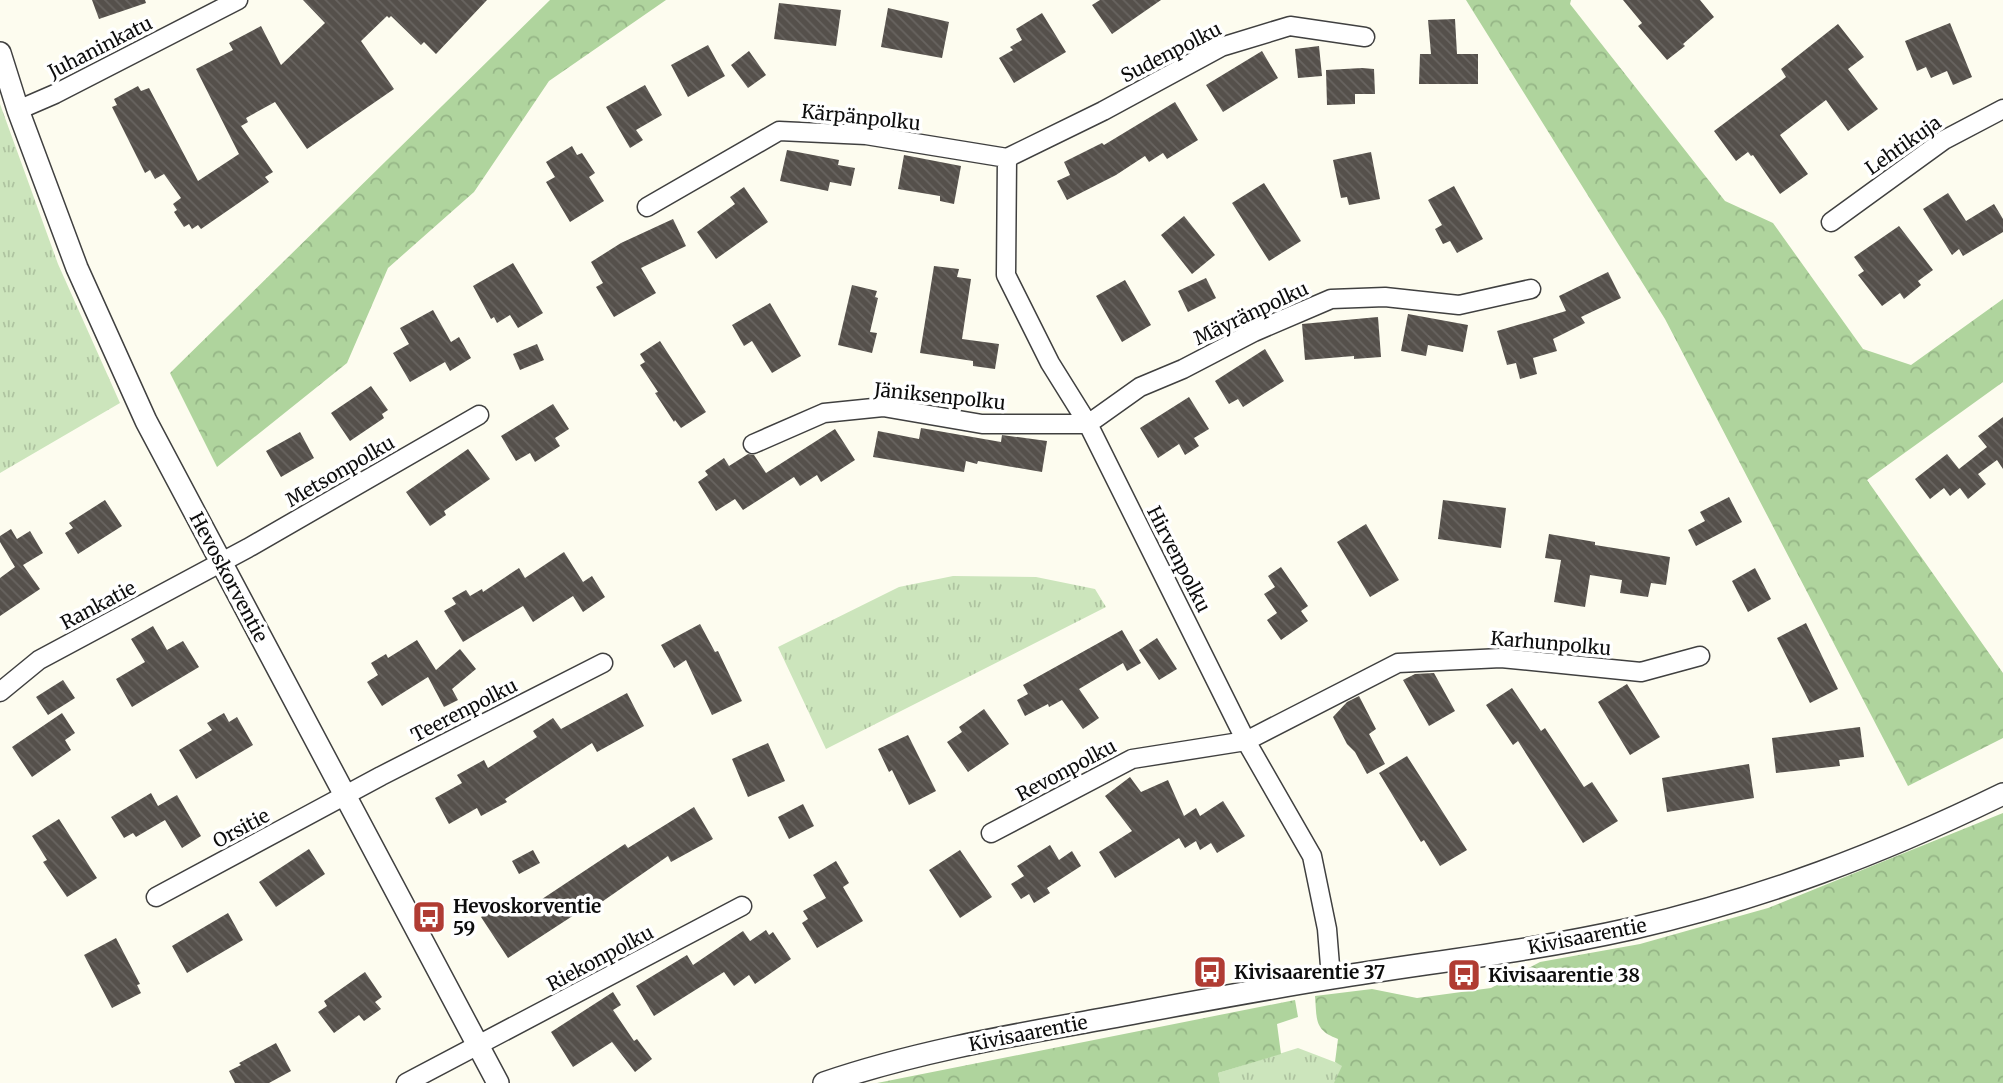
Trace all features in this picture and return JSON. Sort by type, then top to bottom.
[{"type":"street","name":"Juhaninkatu","points":[[18,110],[55,94],[238,0]]},
{"type":"street","name":"Sudenpolku","points":[[1007,158],[1103,111],[1221,47],[1290,26],[1365,37]]},
{"type":"street","name":"Hevoskorventie","points":[[0,52],[18,110],[77,268],[146,421],[498,1083]]},
{"type":"street","name":"Lehtikuja","points":[[1831,222],[1944,140],[2003,109]]},
{"type":"street","name":"Kärpänpolku","points":[[647,207],[779,131],[866,135],[1007,158]]},
{"type":"street","name":"Hirvenpolku","points":[[1007,158],[1006,275],[1050,363],[1088,424],[1246,741],[1312,856],[1327,929],[1331,978]]},
{"type":"street","name":"Mäyränpolku","points":[[1088,424],[1140,387],[1184,369],[1254,332],[1331,299],[1385,298],[1459,305],[1531,289]]},
{"type":"street","name":"Jäniksenpolku","points":[[753,444],[824,413],[883,407],[982,424],[1088,424]]},
{"type":"street","name":"Metsonpolku","points":[[221,563],[479,415]]},
{"type":"street","name":"Rankatie","points":[[0,692],[39,660],[221,563]]},
{"type":"street","name":"Karhunpolku","points":[[1246,741],[1398,663],[1501,658],[1641,672],[1700,656]]},
{"type":"street","name":"Teerenpolku","points":[[346,795],[603,663]]},
{"type":"street","name":"Revonpolku","points":[[991,833],[1132,759],[1246,741]]},
{"type":"street","name":"Kivisaarentie","points":[[824,1083],[880,1064],[996,1038],[1331,978],[1515,950],[1616,931],[1740,901],[1853,862],[1924,833],[2003,794]]},
{"type":"street","name":"Orsitie","points":[[156,897],[346,795]]},
{"type":"street","name":"Riekonpolku","points":[[406,1083],[742,906]]},
{"type":"green space","points":[[550,0],[666,0],[549,81],[474,192],[388,268],[347,363],[217,467],[170,373]]},
{"type":"green space","points":[[1466,0],[1571,0],[1570,4],[1725,201],[1773,223],[1863,349],[1911,365],[2003,299],[2003,382],[1867,480],[2003,673],[2003,738],[1908,786],[1665,319]]},
{"type":"green space","points":[[0,104],[58,264],[120,403],[0,473]]},
{"type":"green space","points":[[953,576],[1036,577],[1095,589],[1106,607],[826,749],[778,647],[899,587]]},
{"type":"green space","points":[[2003,813],[2003,1083],[1334,1083],[1342,1066],[1335,1062],[1338,1039],[1325,1032],[1318,1023],[1315,996],[1372,989],[1417,998],[1491,988],[1540,962],[1640,944],[1768,908]]},
{"type":"green space","points":[[1295,1000],[1298,1017],[1277,1024],[1281,1054],[1218,1073],[1220,1083],[877,1083]]},
{"type":"green space","points":[[1298,1048],[1379,1079],[1377,1083],[1220,1083],[1218,1073]]},
{"type":"building","points":[[92,0],[145,0],[146,3],[99,19]]},
{"type":"building","points":[[303,0],[487,0],[436,54],[424,42],[421,45],[391,16],[387,16],[361,41],[394,89],[307,149],[275,102],[246,118],[248,122],[241,126],[273,172],[265,177],[269,182],[201,229],[198,225],[192,229],[189,224],[184,227],[174,212],[177,210],[173,204],[181,198],[164,174],[155,179],[150,170],[145,173],[112,107],[117,105],[114,99],[138,86],[141,91],[149,88],[198,181],[239,154],[196,69],[233,50],[229,43],[261,26],[281,65],[325,23]]},
{"type":"building","points":[[1100,0],[1161,0],[1112,34],[1092,5]]},
{"type":"building","points":[[1623,0],[1700,0],[1714,17],[1667,60],[1638,26],[1642,23]]},
{"type":"building","points":[[779,3],[841,10],[836,46],[774,39]]},
{"type":"building","points":[[888,8],[949,22],[942,58],[881,47]]},
{"type":"building","points":[[1042,13],[1066,52],[1014,83],[999,58],[1013,50],[1010,47],[1022,40],[1016,29]]},
{"type":"building","points":[[1455,19],[1457,54],[1478,54],[1478,84],[1419,84],[1420,54],[1431,54],[1428,20]]},
{"type":"building","points":[[1950,23],[1972,77],[1953,85],[1947,71],[1931,78],[1926,67],[1917,71],[1905,41]]},
{"type":"building","points":[[1838,24],[1864,57],[1848,69],[1878,109],[1848,131],[1826,100],[1780,135],[1808,174],[1780,194],[1753,155],[1748,152],[1736,161],[1714,131],[1786,77],[1781,69]]},
{"type":"building","points":[[708,45],[725,76],[688,97],[671,65]]},
{"type":"building","points":[[1319,46],[1322,76],[1298,78],[1295,49]]},
{"type":"building","points":[[749,51],[766,75],[748,88],[731,65]]},
{"type":"building","points":[[1262,51],[1278,78],[1223,112],[1206,85]]},
{"type":"building","points":[[1374,69],[1375,94],[1355,94],[1355,104],[1327,105],[1326,70]]},
{"type":"building","points":[[645,85],[662,115],[636,130],[643,140],[630,148],[606,107]]},
{"type":"building","points":[[1175,102],[1198,140],[1167,159],[1163,153],[1149,162],[1145,156],[1116,175],[1067,200],[1057,181],[1070,175],[1064,162],[1102,143],[1104,145]]},
{"type":"building","points":[[572,146],[577,155],[582,153],[595,173],[589,177],[604,201],[570,222],[546,182],[555,177],[546,162]]},
{"type":"building","points":[[787,150],[839,160],[838,165],[855,168],[851,186],[830,182],[828,191],[780,181]]},
{"type":"building","points":[[1371,152],[1380,199],[1349,205],[1347,197],[1341,198],[1333,160]]},
{"type":"building","points":[[904,155],[961,166],[954,204],[940,201],[940,196],[898,189]]},
{"type":"building","points":[[1264,183],[1301,241],[1269,261],[1232,203]]},
{"type":"building","points":[[1454,186],[1483,239],[1457,253],[1450,241],[1443,244],[1435,229],[1442,225],[1428,200]]},
{"type":"building","points":[[744,187],[768,222],[716,259],[697,232],[735,204],[730,197]]},
{"type":"building","points":[[1948,193],[1966,221],[1994,204],[2003,219],[2003,232],[1963,256],[1959,249],[1952,255],[1923,209]]},
{"type":"building","points":[[1184,216],[1215,255],[1192,274],[1161,235]]},
{"type":"building","points":[[673,219],[686,246],[641,268],[656,293],[614,317],[596,287],[603,283],[591,262],[621,243]]},
{"type":"building","points":[[1899,226],[1933,270],[1918,281],[1921,285],[1904,299],[1900,293],[1882,306],[1858,275],[1864,271],[1854,257]]},
{"type":"building","points":[[513,263],[543,313],[518,328],[510,315],[497,323],[494,317],[491,319],[473,286]]},
{"type":"building","points":[[934,266],[959,269],[957,277],[971,279],[962,339],[999,344],[995,369],[973,366],[973,361],[920,353]]},
{"type":"building","points":[[1608,272],[1621,298],[1581,317],[1585,323],[1553,339],[1557,351],[1533,358],[1537,374],[1520,379],[1516,363],[1507,365],[1497,331],[1566,311],[1559,296]]},
{"type":"building","points":[[1206,278],[1216,298],[1188,312],[1178,291]]},
{"type":"building","points":[[1125,280],[1151,325],[1122,342],[1096,296]]},
{"type":"building","points":[[852,285],[877,291],[875,297],[878,298],[870,332],[877,333],[872,353],[838,345]]},
{"type":"building","points":[[770,303],[801,356],[772,373],[752,341],[744,346],[732,325]]},
{"type":"building","points":[[433,310],[451,342],[459,337],[471,358],[450,371],[445,362],[410,382],[393,353],[409,344],[400,328]]},
{"type":"building","points":[[1408,314],[1468,325],[1463,352],[1428,345],[1426,356],[1401,351]]},
{"type":"building","points":[[1378,317],[1381,357],[1305,360],[1302,324]]},
{"type":"building","points":[[660,341],[706,412],[681,428],[655,393],[658,392],[640,365],[645,362],[640,354]]},
{"type":"building","points":[[537,344],[544,360],[520,370],[513,354]]},
{"type":"building","points":[[1265,349],[1284,381],[1243,407],[1238,399],[1229,404],[1215,381]]},
{"type":"building","points":[[371,386],[388,410],[382,414],[384,418],[350,441],[331,413]]},
{"type":"building","points":[[1189,397],[1209,429],[1194,438],[1199,446],[1185,455],[1179,444],[1158,458],[1140,428]]},
{"type":"building","points":[[553,404],[569,429],[555,438],[560,446],[535,462],[530,453],[516,461],[501,436]]},
{"type":"building","points":[[2003,417],[2003,469],[1997,460],[1978,474],[1986,484],[1968,499],[1960,488],[1950,496],[1944,488],[1930,499],[1915,479],[1947,454],[1959,469],[1987,447],[1978,436]]},
{"type":"building","points":[[921,428],[1001,442],[1002,435],[1047,441],[1042,472],[966,461],[964,472],[873,457],[878,431],[919,439]]},
{"type":"building","points":[[835,429],[855,460],[821,482],[817,475],[800,486],[794,477],[743,510],[735,499],[716,511],[698,482],[708,475],[705,471],[724,458],[729,466],[748,454],[754,455],[766,473]]},
{"type":"building","points":[[300,432],[314,458],[281,477],[266,451]]},
{"type":"building","points":[[468,449],[490,479],[444,511],[446,515],[430,526],[406,492]]},
{"type":"building","points":[[1729,497],[1742,522],[1696,546],[1688,530],[1705,521],[1700,512]]},
{"type":"building","points":[[105,500],[122,526],[78,554],[65,533],[73,528],[69,523]]},
{"type":"building","points":[[1443,500],[1506,508],[1501,548],[1438,539]]},
{"type":"building","points":[[1366,524],[1399,580],[1370,597],[1337,542]]},
{"type":"building","points":[[11,529],[17,539],[30,531],[43,553],[23,565],[40,589],[0,616],[0,578],[15,567],[0,542],[0,536]]},
{"type":"building","points":[[1549,534],[1595,542],[1595,545],[1670,557],[1666,585],[1651,583],[1648,597],[1620,593],[1622,580],[1590,575],[1585,607],[1554,602],[1561,560],[1545,558]]},
{"type":"building","points":[[564,552],[583,582],[592,576],[605,597],[583,612],[573,596],[533,622],[523,606],[463,642],[444,611],[456,604],[452,598],[466,590],[470,596],[482,589],[483,592],[519,568],[525,578]]},
{"type":"building","points":[[1281,567],[1308,606],[1301,611],[1308,621],[1281,640],[1267,620],[1277,613],[1264,594],[1275,587],[1268,576]]},
{"type":"building","points":[[1755,568],[1771,599],[1748,612],[1732,581]]},
{"type":"building","points":[[1806,623],[1838,689],[1810,703],[1777,638]]},
{"type":"building","points":[[700,624],[715,652],[718,651],[742,701],[712,715],[686,660],[674,668],[661,645]]},
{"type":"building","points":[[153,626],[167,650],[183,641],[199,667],[132,707],[116,679],[145,662],[131,639]]},
{"type":"building","points":[[1122,630],[1141,663],[1127,671],[1123,663],[1079,689],[1099,718],[1083,729],[1062,700],[1025,716],[1017,700],[1028,694],[1023,685]]},
{"type":"building","points":[[1157,638],[1177,669],[1159,680],[1139,650]]},
{"type":"building","points":[[417,640],[436,670],[460,649],[476,669],[452,689],[458,700],[444,707],[428,677],[382,706],[367,682],[378,675],[371,663],[386,654],[388,658]]},
{"type":"building","points":[[1434,673],[1455,711],[1429,726],[1403,680],[1415,674]]},
{"type":"building","points":[[63,680],[75,698],[48,715],[36,697]]},
{"type":"building","points":[[1627,684],[1660,737],[1630,755],[1598,702]]},
{"type":"building","points":[[1512,688],[1541,731],[1545,728],[1584,787],[1592,782],[1618,821],[1583,843],[1518,741],[1513,745],[1486,705]]},
{"type":"building","points":[[627,693],[644,726],[597,752],[592,743],[505,799],[507,802],[481,816],[477,808],[449,824],[435,798],[462,783],[457,775],[484,760],[488,768],[537,737],[533,731],[553,718],[561,729]]},
{"type":"building","points":[[1359,696],[1376,729],[1369,734],[1385,764],[1367,774],[1333,717],[1347,702]]},
{"type":"building","points":[[984,709],[1009,744],[968,772],[947,742],[962,732],[959,727]]},
{"type":"building","points":[[62,713],[75,733],[65,740],[71,750],[32,777],[12,747]]},
{"type":"building","points":[[224,713],[229,722],[237,717],[253,745],[196,779],[179,750],[212,730],[207,723]]},
{"type":"building","points":[[1860,727],[1864,757],[1839,760],[1840,766],[1776,773],[1772,738]]},
{"type":"building","points":[[908,735],[936,791],[909,805],[878,749]]},
{"type":"building","points":[[768,743],[785,781],[748,797],[732,759]]},
{"type":"building","points":[[1407,756],[1467,850],[1440,866],[1424,840],[1421,842],[1379,773]]},
{"type":"building","points":[[1749,764],[1754,798],[1667,812],[1662,778]]},
{"type":"building","points":[[1130,777],[1141,792],[1168,780],[1184,816],[1196,808],[1200,816],[1223,801],[1245,836],[1217,853],[1211,843],[1200,850],[1196,841],[1185,848],[1179,838],[1115,878],[1099,852],[1132,831],[1105,796]]},
{"type":"building","points":[[151,793],[158,806],[177,795],[201,836],[182,848],[165,820],[136,837],[133,833],[124,838],[111,817]]},
{"type":"building","points":[[803,804],[814,826],[789,839],[778,817]]},
{"type":"building","points":[[694,807],[713,839],[671,862],[668,856],[593,908],[591,904],[508,958],[481,917],[511,897],[521,913],[625,844],[628,848]]},
{"type":"building","points":[[59,819],[97,878],[67,897],[43,862],[47,860],[32,836]]},
{"type":"building","points":[[1050,845],[1059,860],[1072,851],[1081,866],[1047,888],[1050,893],[1034,903],[1029,894],[1021,899],[1011,884],[1024,876],[1017,866]]},
{"type":"building","points":[[309,849],[325,874],[276,907],[259,882]]},
{"type":"building","points":[[533,850],[540,863],[519,874],[512,861]]},
{"type":"building","points":[[960,850],[992,897],[960,918],[929,870]]},
{"type":"building","points":[[836,861],[849,883],[843,887],[863,921],[817,948],[802,923],[808,919],[803,911],[826,898],[813,875]]},
{"type":"building","points":[[228,913],[243,940],[187,973],[172,946]]},
{"type":"building","points":[[766,930],[769,935],[773,932],[791,959],[755,984],[749,975],[734,986],[724,972],[654,1016],[636,986],[687,955],[693,965],[743,931],[750,941]]},
{"type":"building","points":[[116,938],[140,984],[137,985],[141,993],[112,1008],[84,955]]},
{"type":"building","points":[[365,972],[382,997],[375,1002],[381,1009],[364,1021],[359,1015],[334,1033],[318,1012],[327,1006],[324,1001]]},
{"type":"building","points":[[613,992],[621,1005],[613,1010],[634,1041],[637,1039],[652,1059],[635,1072],[612,1042],[573,1067],[551,1032]]},
{"type":"building","points":[[276,1043],[291,1071],[269,1083],[235,1083],[229,1071]]},
{"type":"place","name":"Hevoskorventie 59","points":[[429,917]]},
{"type":"place","name":"Kivisaarentie 37","points":[[1210,972]]},
{"type":"place","name":"Kivisaarentie 38","points":[[1464,975]]}]
